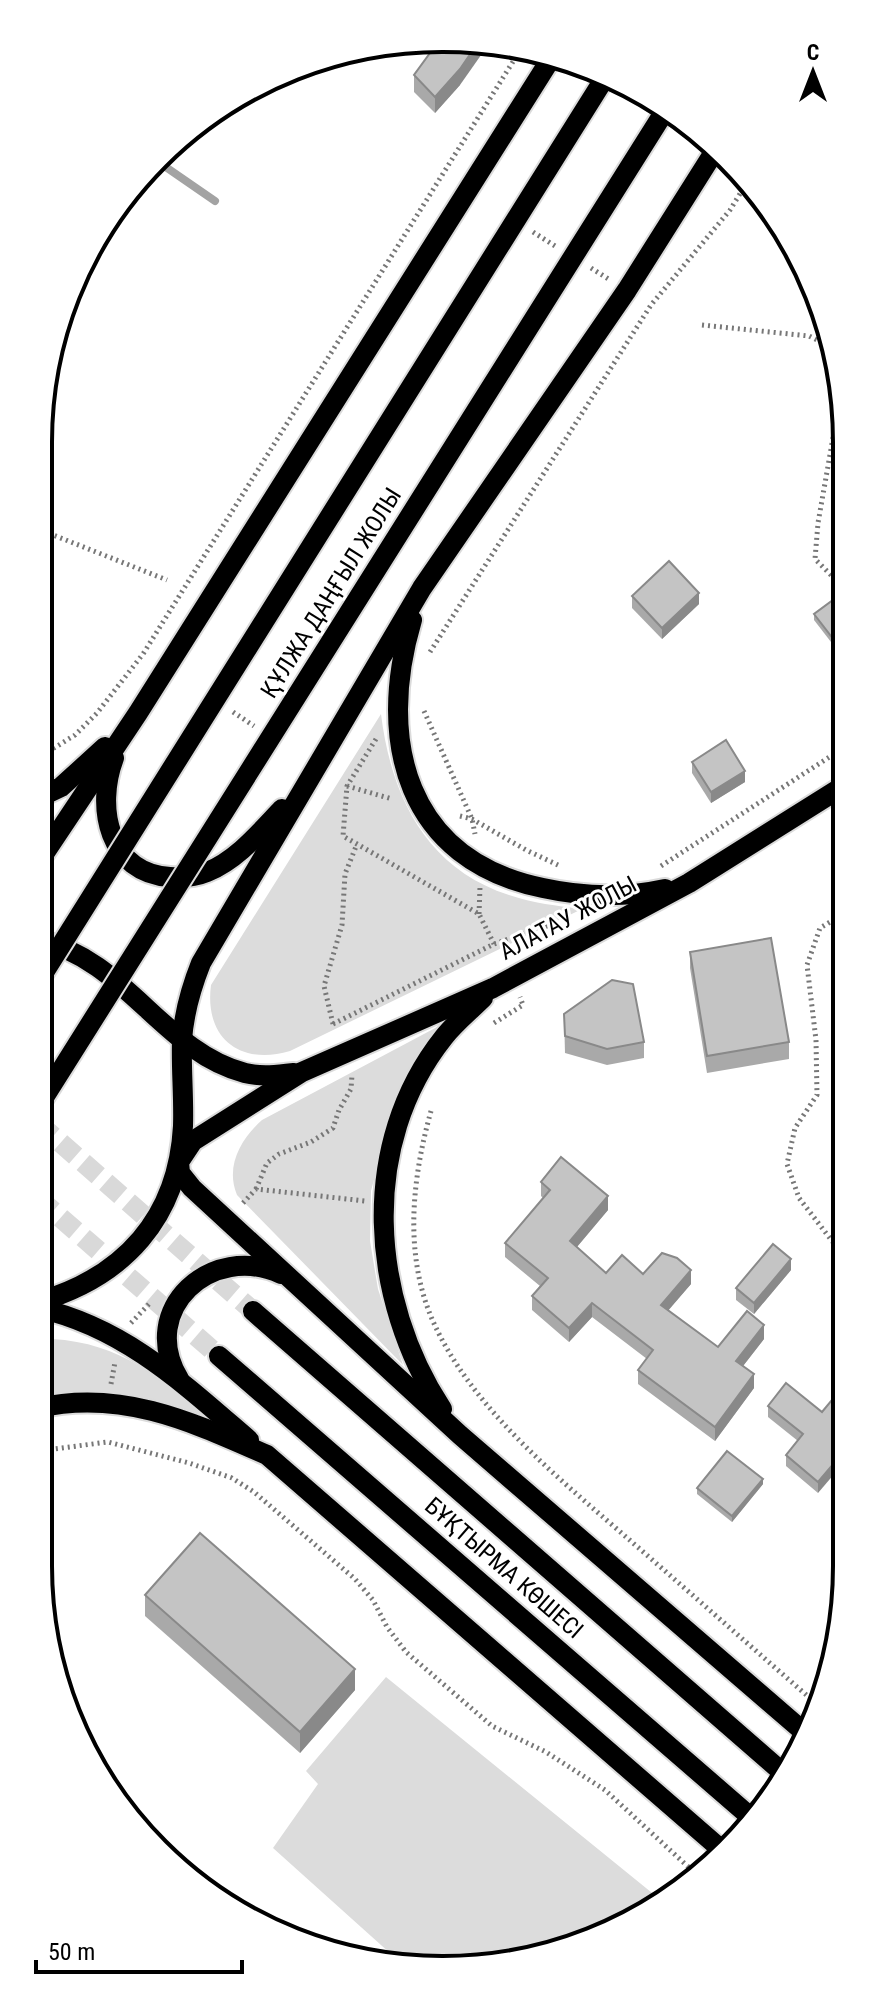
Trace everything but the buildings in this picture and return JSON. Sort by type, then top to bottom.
[{"type":"main road","points":[[52,842],[138,713],[546,66]]},
{"type":"main road","name":"ҚҰЛЖА ДАҢҒЫЛ ЖОЛЫ","points":[[52,960],[600,85]]},
{"type":"main road","name":"ҚҰЛЖА ДАҢҒЫЛ ЖОЛЫ","points":[[52,1085],[660,119]]},
{"type":"main road","points":[[710,158],[627,290],[422,588],[201,963],[189,994],[182,1039],[183,1103],[179,1170],[184,1179],[288,1278],[460,1435],[798,1727]]},
{"type":"main road","points":[[422,588],[406,641],[396,723],[401,752],[422,808],[439,834],[481,867],[519,883],[580,895],[615,896],[689,883]]},
{"type":"main road","points":[[52,791],[94,758],[138,713]]},
{"type":"main road","points":[[122,736],[111,765],[107,793],[110,832],[129,862],[143,872],[163,877],[184,878],[204,874],[222,865],[247,845],[288,803],[316,766]]},
{"type":"main road","name":"АЛАТАУ ЖОЛЫ","points":[[302,1072],[493,988],[689,883],[833,793]]},
{"type":"main road","points":[[52,945],[95,963],[203,1054],[246,1073],[269,1076],[302,1072]]},
{"type":"main road","points":[[460,1435],[422,1378],[395,1307],[386,1267],[384,1203],[397,1127],[422,1069],[444,1036],[493,988]]},
{"type":"main road","points":[[138,999],[169,1048],[183,1103]]},
{"type":"main road","points":[[52,1299],[108,1272],[141,1241],[167,1199],[179,1162],[193,1141],[302,1072]]},
{"type":"main road","points":[[181,1383],[171,1366],[166,1337],[171,1312],[184,1292],[204,1275],[231,1267],[258,1267],[288,1278]]},
{"type":"main road","points":[[52,1310],[131,1345],[181,1383],[716,1845]]},
{"type":"main road","name":"БҰҚТЫРМА КӨШЕСІ","points":[[253,1311],[777,1767]]},
{"type":"main road","name":"БҰҚТЫРМА КӨШЕСІ","points":[[219,1356],[745,1812]]},
{"type":"main road","points":[[52,1407],[93,1404],[143,1407],[186,1419],[267,1455]]},
{"type":"path","points":[[52,749],[75,735],[97,713],[143,654],[515,59]]},
{"type":"path","points":[[425,659],[651,305],[730,210],[741,192]]},
{"type":"path","points":[[702,325],[809,336],[820,342]]},
{"type":"path","points":[[833,438],[815,559],[833,577]]},
{"type":"path","points":[[52,535],[167,580]]},
{"type":"path","points":[[423,703],[426,719],[472,819],[481,867],[479,914],[494,944]]},
{"type":"path","points":[[231,710],[266,734]]},
{"type":"path","points":[[380,732],[347,786],[343,836],[479,914]]},
{"type":"path","points":[[649,874],[833,755]]},
{"type":"path","points":[[347,786],[472,819],[526,850],[562,866]]},
{"type":"path","points":[[357,844],[345,874],[342,925],[324,986],[334,1026],[494,944],[563,921]]},
{"type":"path","points":[[833,920],[820,928],[807,965],[816,1040],[817,1095],[795,1128],[787,1164],[799,1198],[833,1242]]},
{"type":"path","points":[[485,1029],[523,1005],[519,995]]},
{"type":"path","points":[[241,1206],[256,1189],[267,1163],[333,1128],[351,1089],[350,1068]]},
{"type":"path","points":[[432,1108],[415,1185],[415,1250],[431,1317],[449,1354],[492,1410],[558,1477],[810,1698]]},
{"type":"path","points":[[256,1189],[384,1203]]},
{"type":"path","points":[[109,1395],[119,1350]]},
{"type":"path","points":[[108,1433],[108,1442]]},
{"type":"path","points":[[52,1449],[108,1442],[189,1463],[232,1478],[254,1492],[355,1579],[373,1600],[387,1627],[406,1652],[492,1726],[546,1752],[605,1790],[689,1868]]},
{"type":"shaded area","points":[[381,714],[393,773],[417,825],[434,847],[455,867],[480,883],[527,900],[582,909],[290,1051],[272,1055],[241,1051],[229,1044],[213,1020],[211,985]]},
{"type":"shaded area","points":[[439,1026],[396,1096],[371,1191],[370,1241],[378,1289],[403,1365],[237,1195],[234,1164],[242,1144],[262,1120]]},
{"type":"shaded area","points":[[52,1339],[99,1347],[119,1355],[156,1376],[211,1417],[162,1405],[52,1400]]},
{"type":"shaded area","points":[[386,1677],[653,1894],[615,1916],[544,1943],[468,1955],[389,1952],[273,1848],[318,1784],[306,1771]]},
{"type":"waterway","points":[[165,167],[215,201]]},
{"type":"tunnel","points":[[52,1135],[253,1311]]},
{"type":"tunnel","points":[[52,1210],[219,1356]]}]
